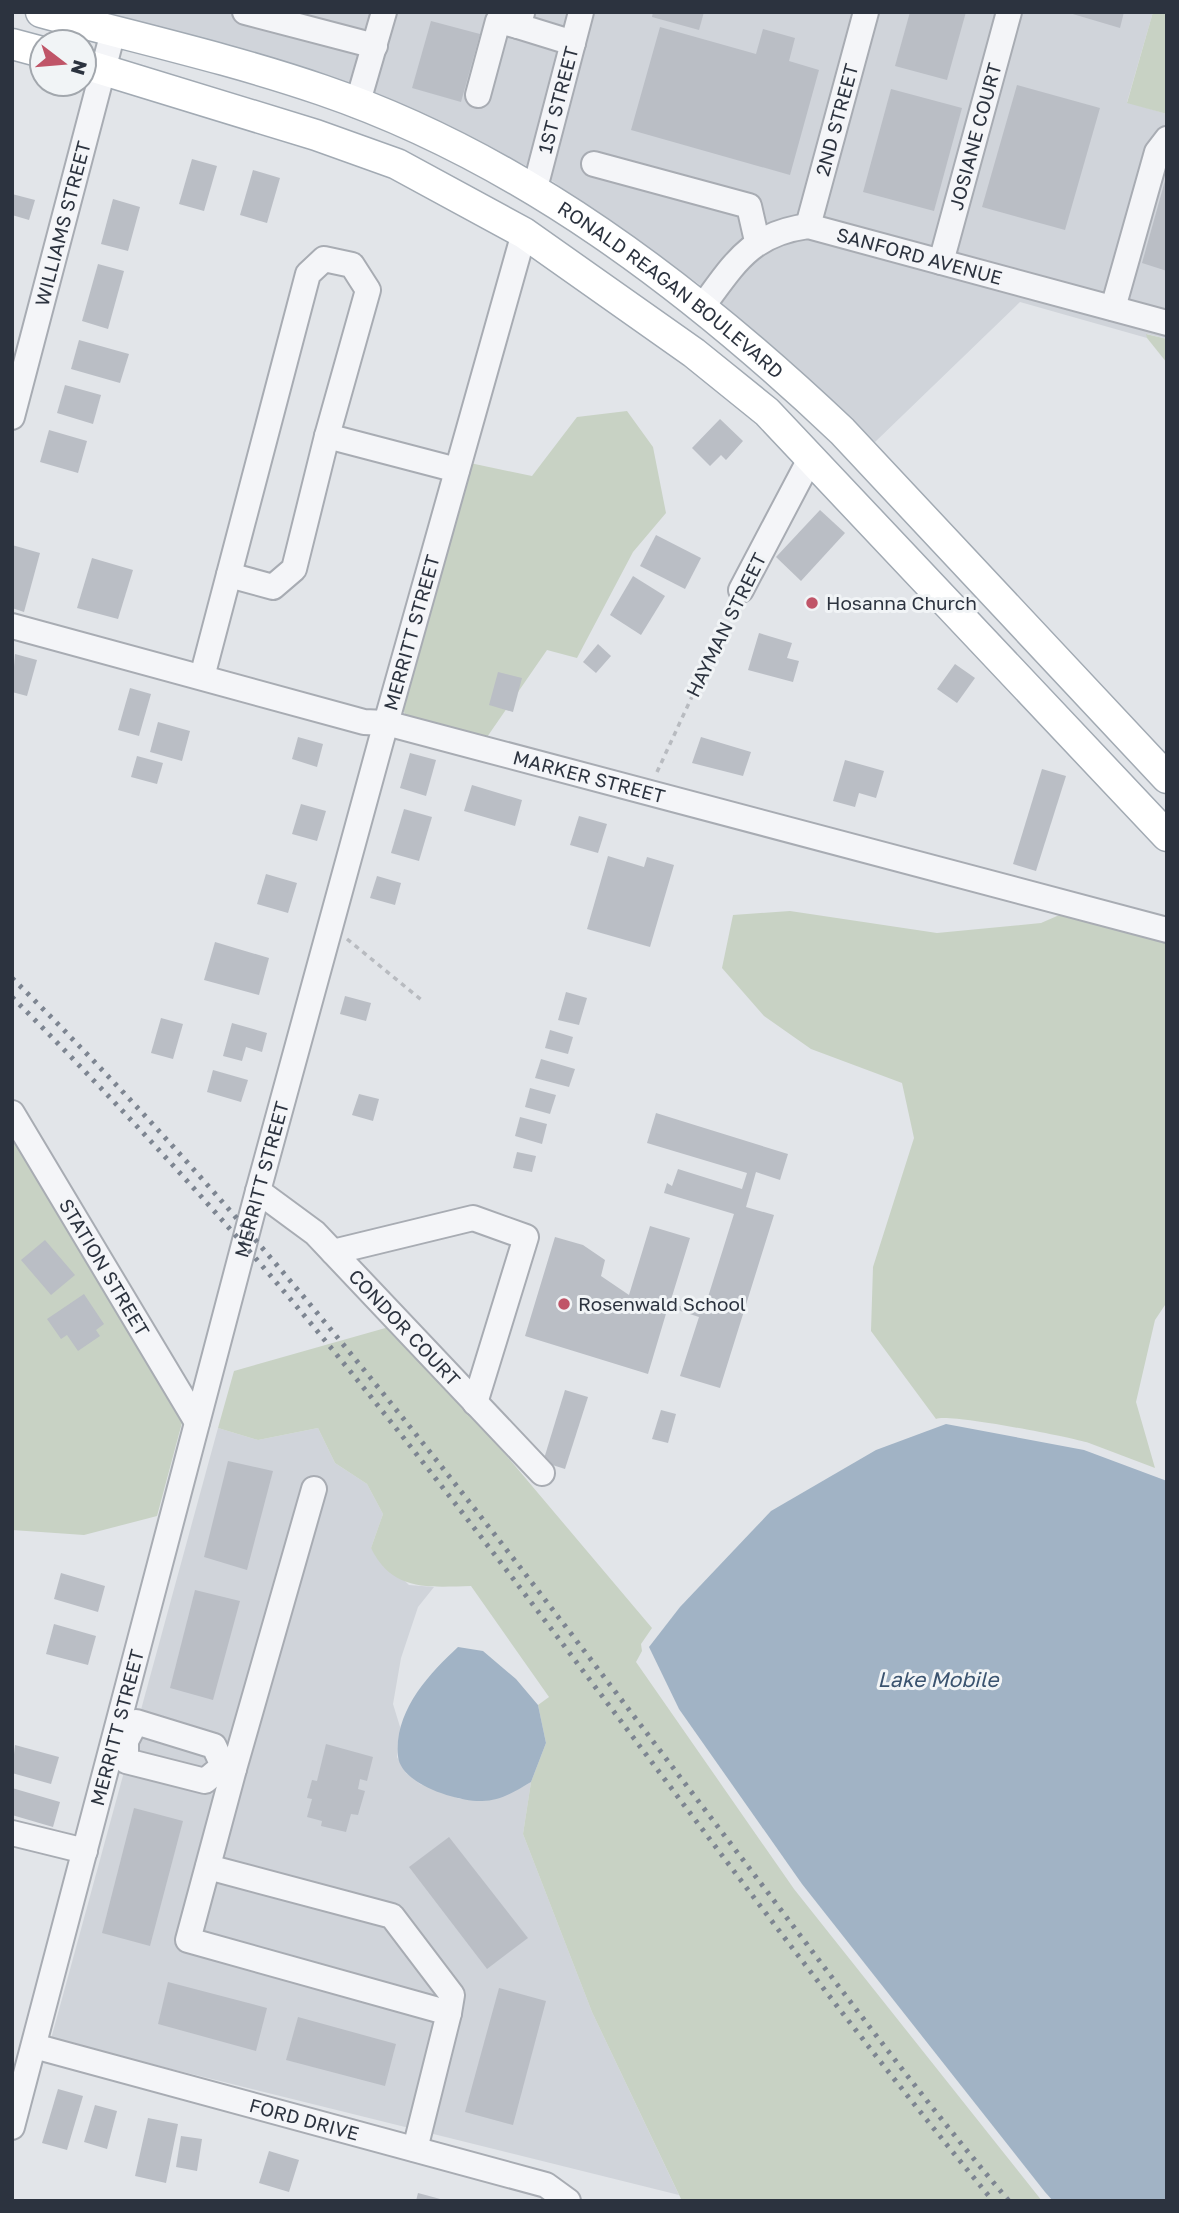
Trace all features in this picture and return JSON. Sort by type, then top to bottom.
[{"type":"main road","name":"RONALD REAGAN BOULEVARD","points":[[41,12],[323,90],[441,140],[535,188],[702,307],[788,379],[842,431],[1167,778]]},
{"type":"main road","name":"RONALD REAGAN BOULEVARD","points":[[98,67],[316,135],[397,164],[524,233],[694,353],[767,412],[1167,836]]},
{"type":"main road","points":[[524,233],[535,188]]},
{"type":"street","points":[[245,12],[375,46]]},
{"type":"street","points":[[357,105],[383,12]]},
{"type":"street","name":"1ST STREET","points":[[535,188],[581,12]]},
{"type":"street","name":"2ND STREET","points":[[808,226],[866,12]]},
{"type":"street","name":"JOSIANE COURT","points":[[941,262],[1009,12]]},
{"type":"street","points":[[478,95],[498,21],[520,19],[573,43]]},
{"type":"street","name":"WILLIAMS STREET","points":[[98,59],[113,32]]},
{"type":"street","name":"WILLIAMS STREET","points":[[12,417],[87,98]]},
{"type":"street","points":[[1113,308],[1157,152],[1167,139]]},
{"type":"street","points":[[594,164],[749,206],[757,242]]},
{"type":"street","name":"SANFORD AVENUE","points":[[702,307],[727,273],[757,242],[780,229],[808,226],[1167,323]]},
{"type":"street","name":"MERRITT STREET","points":[[12,2127],[85,1851],[120,1740],[197,1422],[258,1191],[524,233]]},
{"type":"street","points":[[202,677],[308,274],[324,259],[352,265],[368,290],[327,436],[294,569],[273,587],[229,575]]},
{"type":"street","points":[[327,436],[457,471]]},
{"type":"street","name":"HAYMAN STREET","points":[[741,590],[810,459]]},
{"type":"street","name":"MARKER STREET","points":[[12,626],[364,722],[386,723],[1167,930]]},
{"type":"street","name":"STATION STREET","points":[[12,1113],[197,1422]]},
{"type":"street","name":"CONDOR COURT","points":[[258,1191],[315,1233],[541,1473]]},
{"type":"street","points":[[332,1252],[473,1218],[526,1237],[475,1404]]},
{"type":"street","points":[[314,1489],[229,1767],[208,1867],[188,1940],[449,2012]]},
{"type":"street","points":[[136,1722],[214,1746],[229,1767],[205,1781],[126,1761],[120,1740],[136,1722]]},
{"type":"street","points":[[12,1833],[85,1851]]},
{"type":"street","points":[[208,1867],[392,1916],[452,1995],[415,2149]]},
{"type":"street","name":"FORD DRIVE","points":[[34,2046],[545,2185],[568,2201]]},
{"type":"path","name":"HAYMAN STREET","points":[[647,794],[741,590]]},
{"type":"path","points":[[330,932],[343,936],[424,1002]]},
{"type":"shaded area","points":[[96,12],[570,12],[529,167],[403,106]]},
{"type":"shaded area","points":[[592,12],[855,12],[799,217],[764,226],[751,197],[586,153],[582,171],[740,213],[744,240],[703,287],[548,178]]},
{"type":"shaded area","points":[[877,12],[998,12],[933,250],[820,219]]},
{"type":"shaded area","points":[[1020,12],[1153,12],[1127,102],[1167,114],[1167,313],[954,256]]},
{"type":"shaded area","points":[[808,235],[1167,333],[1167,339],[1147,334],[1147,338],[1020,302],[875,442],[719,301],[763,250]]},
{"type":"shaded area","points":[[218,1428],[258,1440],[318,1428],[335,1463],[367,1484],[383,1514],[371,1548],[409,1585],[434,1587],[418,1607],[401,1658],[393,1704],[401,1730],[397,1757],[406,1773],[420,1784],[460,1799],[519,1789],[531,1782],[523,1834],[592,2012],[679,2195],[51,2039]]},
{"type":"green space","points":[[1153,12],[1167,12],[1167,114],[1127,103]]},
{"type":"green space","points":[[1146,334],[1167,339],[1167,363],[1147,338]]},
{"type":"green space","points":[[627,411],[653,447],[666,513],[633,552],[577,658],[547,650],[485,740],[406,716],[402,708],[470,463],[532,476],[577,417]]},
{"type":"green space","points":[[790,911],[937,933],[1041,923],[1064,913],[1167,940],[1167,1302],[1155,1320],[1136,1402],[1155,1468],[1077,1440],[985,1422],[936,1419],[871,1331],[873,1267],[914,1138],[902,1083],[811,1049],[764,1016],[722,968],[733,915]]},
{"type":"green space","points":[[12,1132],[183,1419],[157,1516],[84,1535],[12,1530]]},
{"type":"green space","points":[[396,1325],[652,1628],[641,1644],[642,1651],[636,1662],[794,1889],[1042,2201],[682,2201],[592,2012],[523,1834],[531,1782],[546,1743],[538,1705],[549,1697],[471,1586],[413,1584],[390,1573],[380,1562],[371,1548],[383,1514],[367,1484],[335,1463],[318,1428],[258,1440],[218,1428],[234,1371]]},
{"type":"water","name":"Lake Mobile","points":[[946,1424],[1084,1450],[1167,1481],[1167,2201],[1053,2201],[802,1884],[679,1709],[649,1647],[680,1607],[771,1511],[876,1450]]},
{"type":"water","points":[[458,1647],[483,1651],[516,1679],[538,1705],[546,1743],[531,1782],[495,1799],[472,1801],[445,1795],[419,1783],[409,1775],[401,1766],[398,1756],[398,1740],[408,1709],[425,1681]]},
{"type":"building","points":[[653,12],[704,12],[699,30],[652,17]]},
{"type":"building","points":[[910,12],[966,12],[947,80],[895,66]]},
{"type":"building","points":[[1066,12],[1124,12],[1120,28]]},
{"type":"building","points":[[431,21],[480,34],[461,102],[412,88]]},
{"type":"building","points":[[660,27],[756,54],[763,29],[795,38],[789,61],[819,70],[790,175],[631,130]]},
{"type":"building","points":[[1017,85],[1100,108],[1065,230],[982,207]]},
{"type":"building","points":[[891,89],[962,108],[934,211],[863,192]]},
{"type":"building","points":[[192,159],[217,166],[204,211],[179,204]]},
{"type":"building","points":[[253,170],[280,178],[267,223],[240,215]]},
{"type":"building","points":[[1167,177],[1167,271],[1142,263]]},
{"type":"building","points":[[12,194],[35,200],[29,220],[12,215]]},
{"type":"building","points":[[113,199],[140,207],[128,251],[101,244]]},
{"type":"building","points":[[98,264],[124,271],[108,329],[82,321]]},
{"type":"building","points":[[79,340],[129,354],[120,383],[71,369]]},
{"type":"building","points":[[65,385],[101,395],[93,424],[57,413]]},
{"type":"building","points":[[720,419],[743,441],[726,460],[721,455],[710,466],[692,448]]},
{"type":"building","points":[[49,430],[87,441],[78,473],[40,462]]},
{"type":"building","points":[[820,510],[845,533],[801,581],[776,557]]},
{"type":"building","points":[[656,535],[701,558],[685,589],[640,566]]},
{"type":"building","points":[[12,545],[40,553],[24,612],[12,608]]},
{"type":"building","points":[[92,558],[133,570],[118,619],[77,608]]},
{"type":"building","points":[[633,576],[665,596],[641,635],[610,615]]},
{"type":"building","points":[[759,633],[792,643],[787,658],[799,661],[793,682],[748,670]]},
{"type":"building","points":[[598,644],[611,656],[596,673],[583,662]]},
{"type":"building","points":[[15,654],[37,660],[27,696],[12,692]]},
{"type":"building","points":[[955,664],[975,678],[957,703],[937,689]]},
{"type":"building","points":[[498,672],[522,678],[513,712],[489,705]]},
{"type":"building","points":[[130,688],[151,694],[139,736],[118,730]]},
{"type":"building","points":[[158,722],[190,731],[182,761],[150,752]]},
{"type":"building","points":[[298,737],[323,744],[317,767],[292,759]]},
{"type":"building","points":[[701,737],[751,752],[743,776],[692,763]]},
{"type":"building","points":[[410,753],[436,760],[426,796],[400,788]]},
{"type":"building","points":[[137,756],[163,763],[157,784],[131,777]]},
{"type":"building","points":[[845,760],[884,771],[876,798],[859,793],[855,807],[833,801]]},
{"type":"building","points":[[1042,769],[1066,776],[1036,871],[1013,864]]},
{"type":"building","points":[[472,785],[522,800],[515,826],[464,811]]},
{"type":"building","points":[[301,804],[326,811],[317,841],[292,834]]},
{"type":"building","points":[[404,809],[432,817],[419,861],[391,853]]},
{"type":"building","points":[[579,816],[607,824],[598,853],[570,845]]},
{"type":"building","points":[[608,856],[644,867],[647,857],[674,865],[650,947],[587,929]]},
{"type":"building","points":[[266,874],[297,883],[288,913],[257,904]]},
{"type":"building","points":[[377,876],[401,883],[395,905],[370,898]]},
{"type":"building","points":[[215,942],[269,958],[259,995],[204,980]]},
{"type":"building","points":[[566,992],[587,998],[579,1025],[558,1020]]},
{"type":"building","points":[[345,996],[371,1003],[366,1021],[340,1014]]},
{"type":"building","points":[[161,1018],[183,1024],[173,1059],[151,1053]]},
{"type":"building","points":[[232,1023],[267,1033],[262,1052],[246,1047],[242,1061],[223,1056]]},
{"type":"building","points":[[550,1030],[573,1037],[568,1054],[545,1048]]},
{"type":"building","points":[[541,1059],[575,1069],[569,1087],[535,1078]]},
{"type":"building","points":[[213,1070],[248,1080],[241,1102],[207,1092]]},
{"type":"building","points":[[530,1088],[556,1095],[550,1114],[525,1107]]},
{"type":"building","points":[[359,1094],[379,1099],[373,1121],[352,1115]]},
{"type":"building","points":[[656,1113],[788,1154],[780,1180],[756,1172],[746,1207],[774,1215],[720,1388],[680,1376],[699,1317],[668,1307],[648,1374],[525,1336],[555,1237],[583,1245],[605,1260],[601,1276],[629,1295],[650,1226],[690,1238],[670,1303],[703,1313],[734,1214],[664,1193],[667,1183],[672,1186],[678,1169],[742,1189],[747,1173],[647,1143]]},
{"type":"building","points":[[520,1117],[547,1124],[542,1144],[515,1136]]},
{"type":"building","points":[[517,1152],[536,1156],[532,1172],[513,1168]]},
{"type":"building","points":[[45,1240],[75,1275],[51,1295],[21,1260]]},
{"type":"building","points":[[84,1294],[104,1324],[96,1330],[100,1336],[78,1351],[67,1335],[61,1339],[47,1319]]},
{"type":"building","points":[[565,1390],[588,1397],[565,1469],[543,1462]]},
{"type":"building","points":[[661,1410],[676,1414],[668,1443],[652,1439]]},
{"type":"building","points":[[228,1461],[273,1471],[247,1570],[204,1557]]},
{"type":"building","points":[[61,1573],[105,1586],[98,1612],[54,1599]]},
{"type":"building","points":[[195,1590],[240,1601],[213,1700],[170,1688]]},
{"type":"building","points":[[54,1624],[96,1636],[88,1665],[46,1654]]},
{"type":"building","points":[[326,1744],[373,1757],[367,1781],[360,1779],[358,1789],[365,1791],[358,1815],[351,1814],[346,1832],[321,1826],[322,1821],[307,1817],[312,1799],[307,1798],[312,1780],[317,1781]]},
{"type":"building","points":[[15,1745],[59,1757],[51,1784],[12,1773]]},
{"type":"building","points":[[12,1788],[60,1802],[53,1827],[12,1815]]},
{"type":"building","points":[[134,1808],[183,1821],[150,1946],[102,1933]]},
{"type":"building","points":[[449,1837],[528,1938],[487,1969],[409,1867]]},
{"type":"building","points":[[168,1982],[267,2008],[256,2051],[158,2024]]},
{"type":"building","points":[[499,1988],[546,2001],[513,2125],[465,2112]]},
{"type":"building","points":[[298,2017],[396,2044],[385,2086],[286,2060]]},
{"type":"building","points":[[58,2089],[83,2096],[67,2150],[42,2143]]},
{"type":"building","points":[[95,2105],[117,2111],[107,2149],[84,2142]]},
{"type":"building","points":[[148,2118],[178,2124],[166,2183],[135,2176]]},
{"type":"building","points":[[181,2136],[202,2139],[197,2171],[176,2167]]},
{"type":"building","points":[[269,2151],[299,2160],[289,2192],[259,2183]]},
{"type":"building","points":[[418,2193],[444,2200],[444,2201],[416,2201]]},
{"type":"railway","points":[[12,978],[113,1082],[211,1189],[397,1410],[575,1639],[877,2037],[1009,2201]]},
{"type":"railway","points":[[12,997],[176,1169],[256,1258],[332,1349],[499,1560],[825,1990],[993,2201]]},
{"type":"place","name":"Hosanna Church","points":[[812,603]]},
{"type":"place","name":"Rosenwald School","points":[[564,1304]]}]
